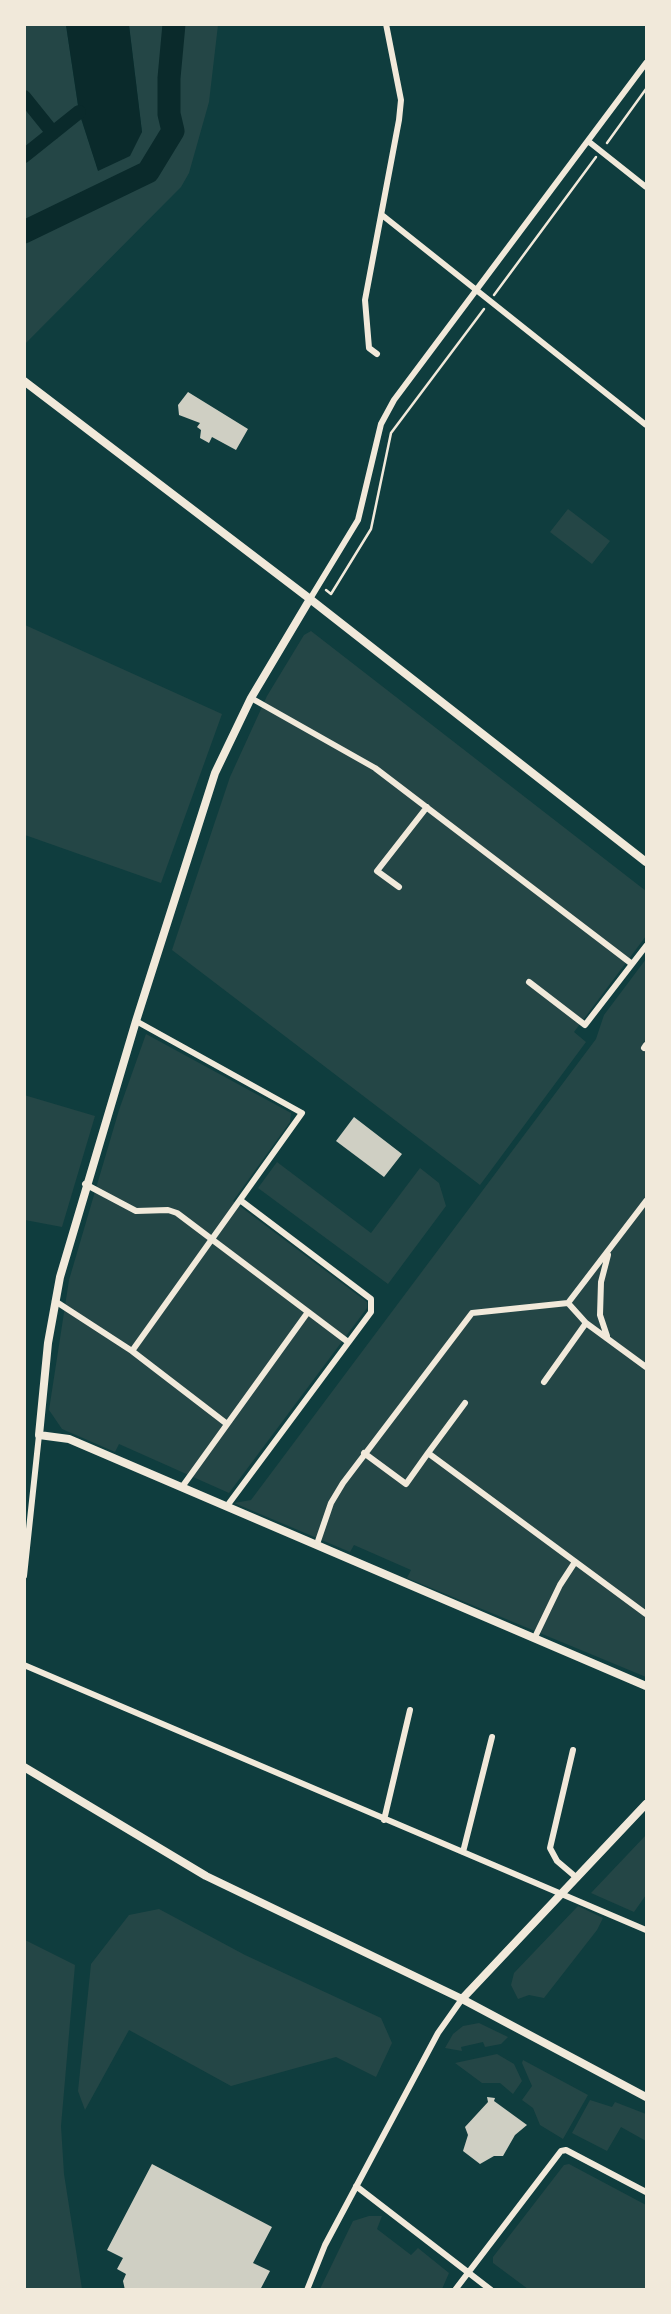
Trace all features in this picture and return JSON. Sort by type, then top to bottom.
[{"type":"street","points":[[377,354],[369,348],[365,300],[401,100],[386,24]]},
{"type":"street","points":[[24,1576],[55,1301],[85,1184],[215,773],[251,698],[358,520],[385,416],[646,63]]},
{"type":"street","points":[[588,141],[646,187]]},
{"type":"street","points":[[382,215],[646,425]]},
{"type":"street","points":[[24,381],[310,599],[646,862]]},
{"type":"street","points":[[251,698],[375,768],[632,964]]},
{"type":"street","points":[[399,887],[377,871],[427,807]]},
{"type":"street","points":[[529,982],[585,1025],[646,946]]},
{"type":"street","points":[[132,1350],[302,1113],[136,1021]]},
{"type":"street","points":[[85,1184],[136,1211],[168,1210],[177,1213],[348,1342]]},
{"type":"street","points":[[227,1506],[371,1312],[371,1300],[240,1200]]},
{"type":"street","points":[[317,1544],[331,1503],[365,1453],[472,1313],[568,1303],[646,1201]]},
{"type":"street","points":[[639,1211],[646,1216]]},
{"type":"street","points":[[613,1342],[604,1333],[600,1315],[601,1282],[606,1259],[618,1239]]},
{"type":"street","points":[[55,1301],[132,1350],[227,1424]]},
{"type":"street","points":[[568,1303],[586,1322],[646,1367]]},
{"type":"street","points":[[182,1487],[308,1312]]},
{"type":"street","points":[[544,1382],[586,1322]]},
{"type":"street","points":[[365,1453],[406,1483],[465,1404]]},
{"type":"street","points":[[39,1435],[69,1439],[646,1686]]},
{"type":"street","points":[[428,1453],[645,1611]]},
{"type":"street","points":[[535,1637],[560,1585],[575,1562]]},
{"type":"street","points":[[24,1665],[384,1820],[564,1892],[646,1930]]},
{"type":"street","points":[[384,1820],[410,1710]]},
{"type":"street","points":[[463,1852],[492,1737]]},
{"type":"street","points":[[573,1750],[550,1848],[557,1861],[576,1878]]},
{"type":"street","points":[[24,1767],[206,1875],[333,1939],[462,1999],[646,2097]]},
{"type":"street","points":[[307,2290],[324,2245],[438,2034],[462,1999],[646,1804]]},
{"type":"street","points":[[455,2290],[561,2151],[566,2150],[646,2192]]},
{"type":"street","points":[[356,2186],[491,2290]]},
{"type":"path","points":[[331,594],[371,529],[391,433],[646,89]]},
{"type":"shaded area","points":[[25,25],[66,25],[79,112],[98,170],[142,132],[129,25],[218,25],[209,102],[189,173],[181,187],[25,344],[25,235],[105,193],[25,232]]},
{"type":"shaded area","points":[[66,25],[129,25],[142,132],[130,156],[98,171],[79,112]]},
{"type":"shaded area","points":[[568,509],[610,541],[592,564],[550,532]]},
{"type":"shaded area","points":[[25,625],[222,714],[161,883],[25,835]]},
{"type":"shaded area","points":[[311,631],[646,891],[646,936],[574,1032],[586,1042],[480,1185],[172,950],[230,777],[267,696],[304,635]]},
{"type":"shaded area","points":[[646,959],[646,1677],[407,1578],[411,1570],[354,1545],[350,1552],[234,1503],[251,1500],[596,1039],[604,1015]]},
{"type":"shaded area","points":[[146,1034],[291,1113],[290,1122],[233,1201],[367,1302],[367,1308],[229,1493],[119,1444],[115,1452],[62,1429],[49,1410],[69,1280],[119,1110]]},
{"type":"shaded area","points":[[24,1095],[95,1116],[62,1227],[25,1220]]},
{"type":"shaded area","points":[[277,1162],[371,1233],[420,1168],[439,1183],[446,1206],[388,1284],[258,1188]]},
{"type":"shaded area","points":[[646,1835],[646,1895],[634,1912],[591,1893]]},
{"type":"shaded area","points":[[578,1906],[603,1918],[597,1930],[544,1998],[529,1995],[518,1999],[511,1985],[514,1973]]},
{"type":"shaded area","points":[[159,1909],[245,1955],[381,2018],[392,2043],[376,2077],[336,2057],[231,2086],[129,2030],[85,2110],[78,2091],[91,1964],[129,1915]]},
{"type":"shaded area","points":[[25,1940],[75,1965],[61,2126],[64,2174],[82,2289],[25,2289]]},
{"type":"shaded area","points":[[479,2023],[508,2037],[501,2044],[485,2047],[483,2042],[461,2047],[462,2051],[445,2048],[453,2034],[463,2026]]},
{"type":"shaded area","points":[[497,2054],[514,2064],[522,2081],[513,2094],[500,2083],[482,2083],[455,2063]]},
{"type":"shaded area","points":[[523,2060],[588,2095],[563,2139],[540,2125],[533,2108],[522,2100],[532,2086]]},
{"type":"shaded area","points":[[590,2100],[612,2107],[615,2102],[646,2114],[646,2141],[621,2127],[607,2151],[572,2133]]},
{"type":"shaded area","points":[[569,2164],[646,2205],[646,2289],[528,2289],[493,2263],[493,2257],[564,2165]]},
{"type":"shaded area","points":[[369,2216],[382,2216],[377,2229],[411,2255],[418,2248],[449,2273],[442,2289],[320,2289],[353,2221]]},
{"type":"building","points":[[188,392],[248,429],[236,450],[212,437],[209,443],[200,438],[201,430],[197,427],[200,423],[179,415],[178,405]]},
{"type":"building","points":[[354,1117],[402,1154],[384,1177],[336,1141]]},
{"type":"building","points":[[487,2097],[495,2098],[494,2101],[527,2125],[515,2135],[503,2156],[494,2156],[480,2164],[463,2151],[468,2135],[465,2127],[488,2102]]},
{"type":"building","points":[[152,2164],[272,2227],[253,2263],[270,2271],[260,2290],[125,2290],[123,2281],[126,2274],[117,2269],[123,2258],[107,2250]]},
{"type":"waterway","points":[[24,232],[148,172],[173,131],[169,114],[169,78],[174,24]]},
{"type":"waterway","points":[[24,97],[53,133]]},
{"type":"waterway","points":[[24,156],[79,112]]}]
